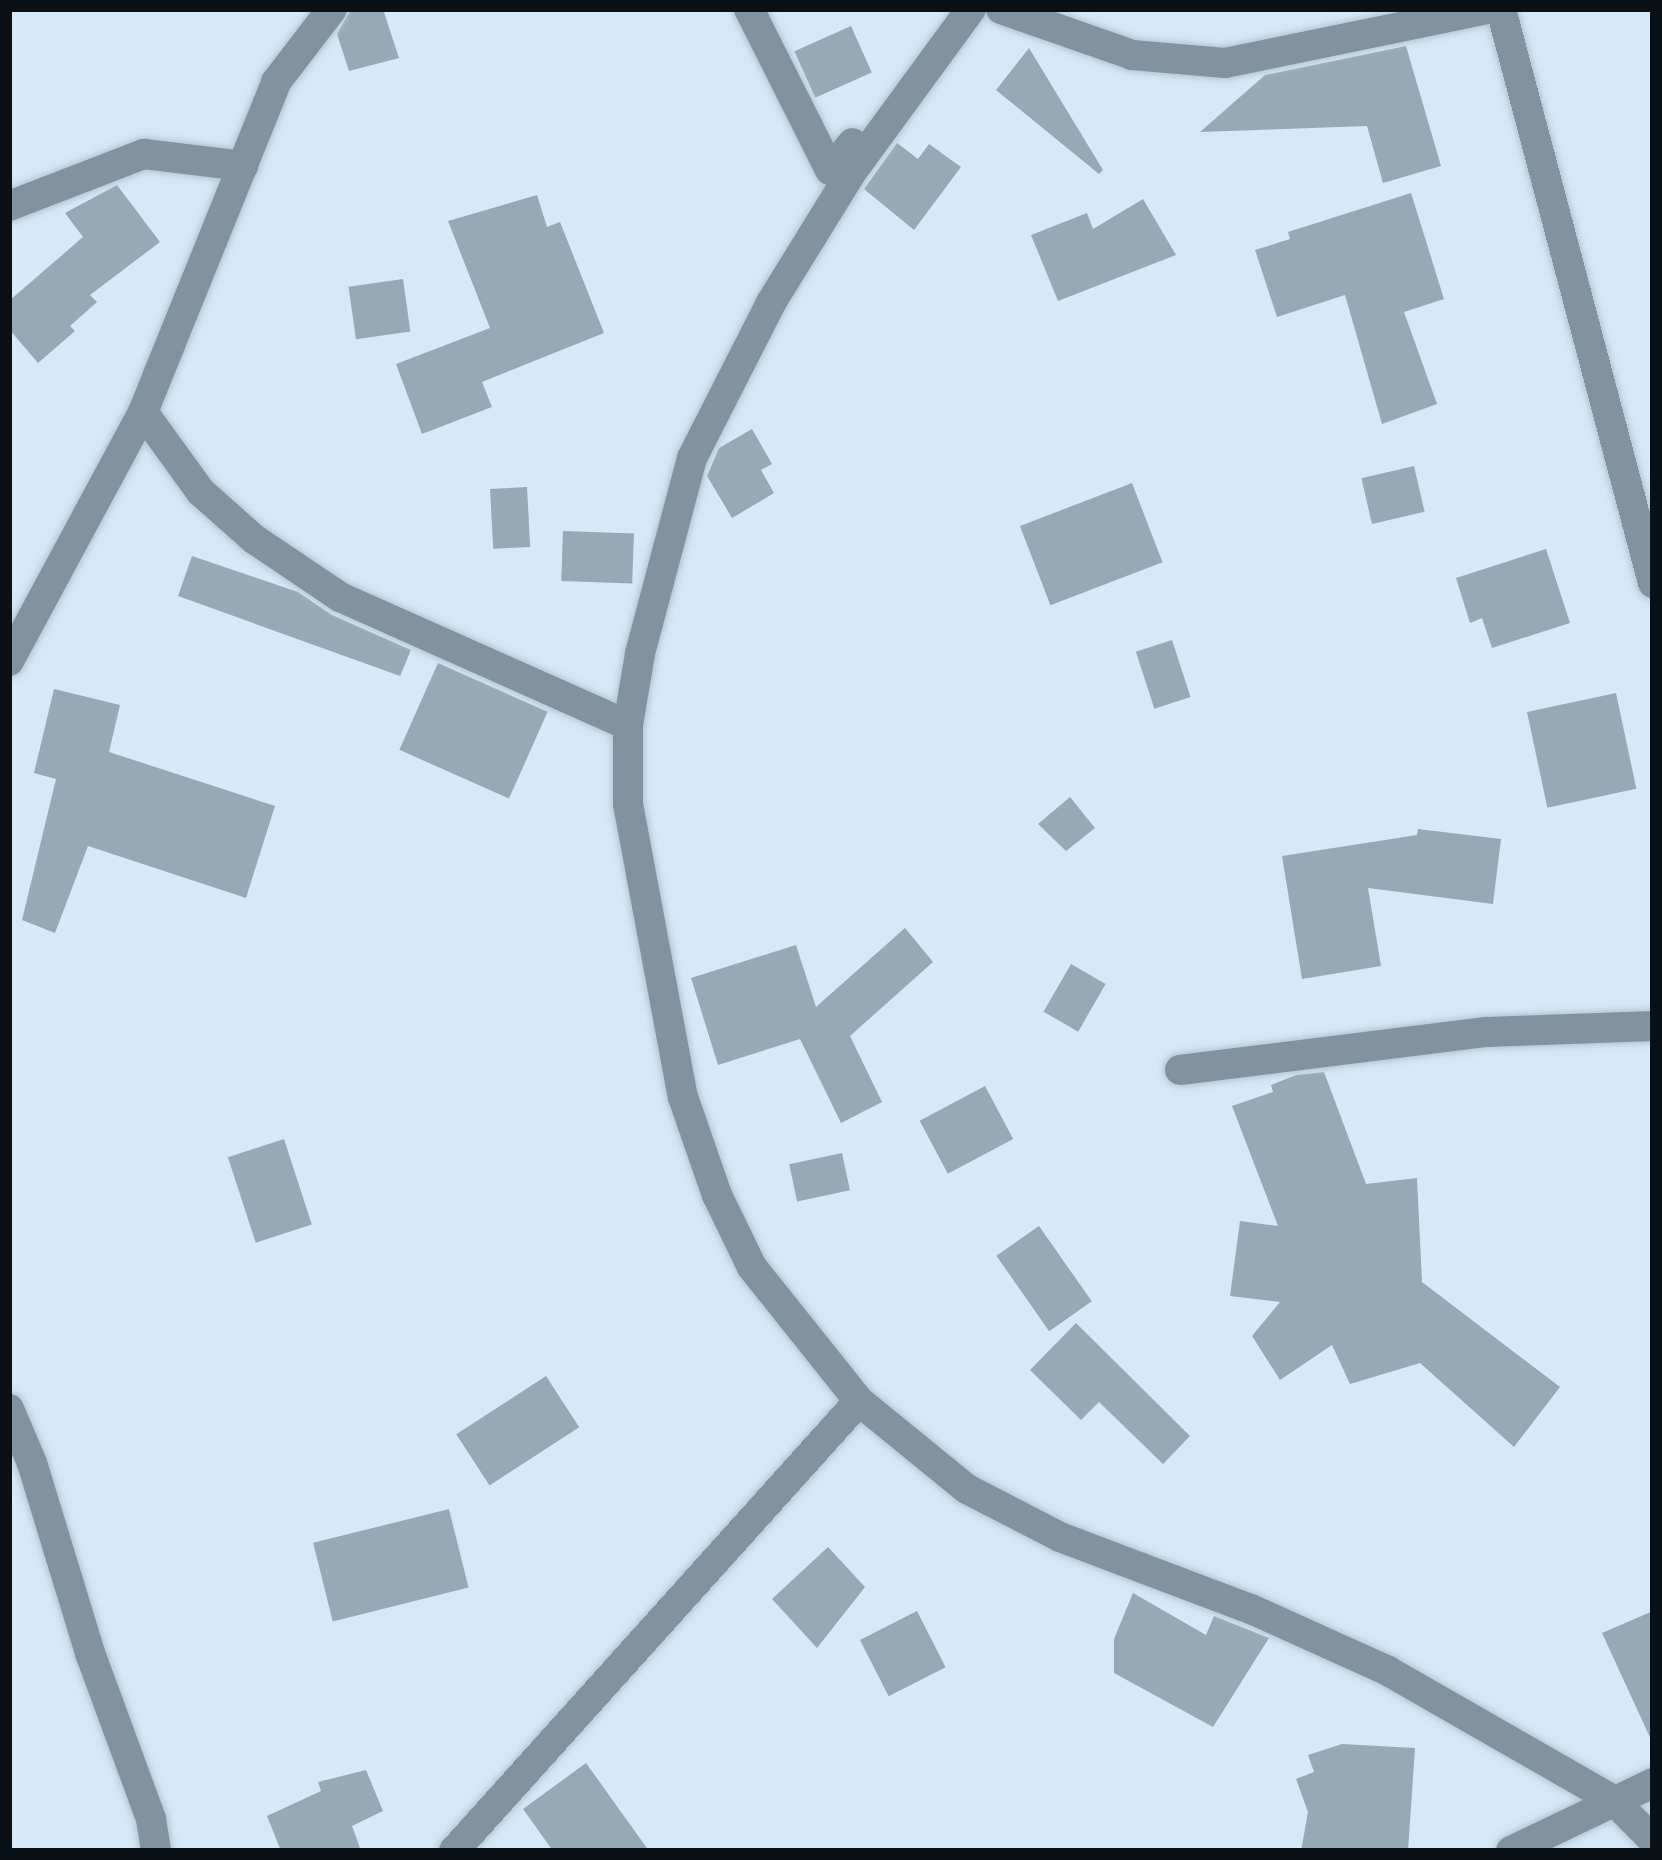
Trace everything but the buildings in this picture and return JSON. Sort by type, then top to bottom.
[{"type":"street","points":[[9,661],[143,412],[276,82],[332,9]]},
{"type":"street","points":[[749,9],[830,170],[970,9]]},
{"type":"street","points":[[970,9],[854,170],[771,303],[692,458],[640,654],[628,725],[628,804],[690,1117],[717,1196],[752,1268],[860,1401],[967,1490],[1060,1537],[1251,1609],[1388,1672],[1613,1800],[1653,1840]]},
{"type":"street","points":[[1000,9],[1132,55],[1226,62],[1489,9]]},
{"type":"street","points":[[1501,9],[1653,583]]},
{"type":"street","points":[[9,206],[144,154],[243,166]]},
{"type":"street","points":[[143,412],[201,492],[254,538],[340,597],[628,725]]},
{"type":"street","points":[[1180,1070],[1486,1032],[1653,1026]]},
{"type":"street","points":[[454,1851],[860,1401]]},
{"type":"street","points":[[9,1409],[32,1463],[90,1653],[151,1819],[156,1851]]},
{"type":"street","points":[[1511,1851],[1653,1783]]}]
